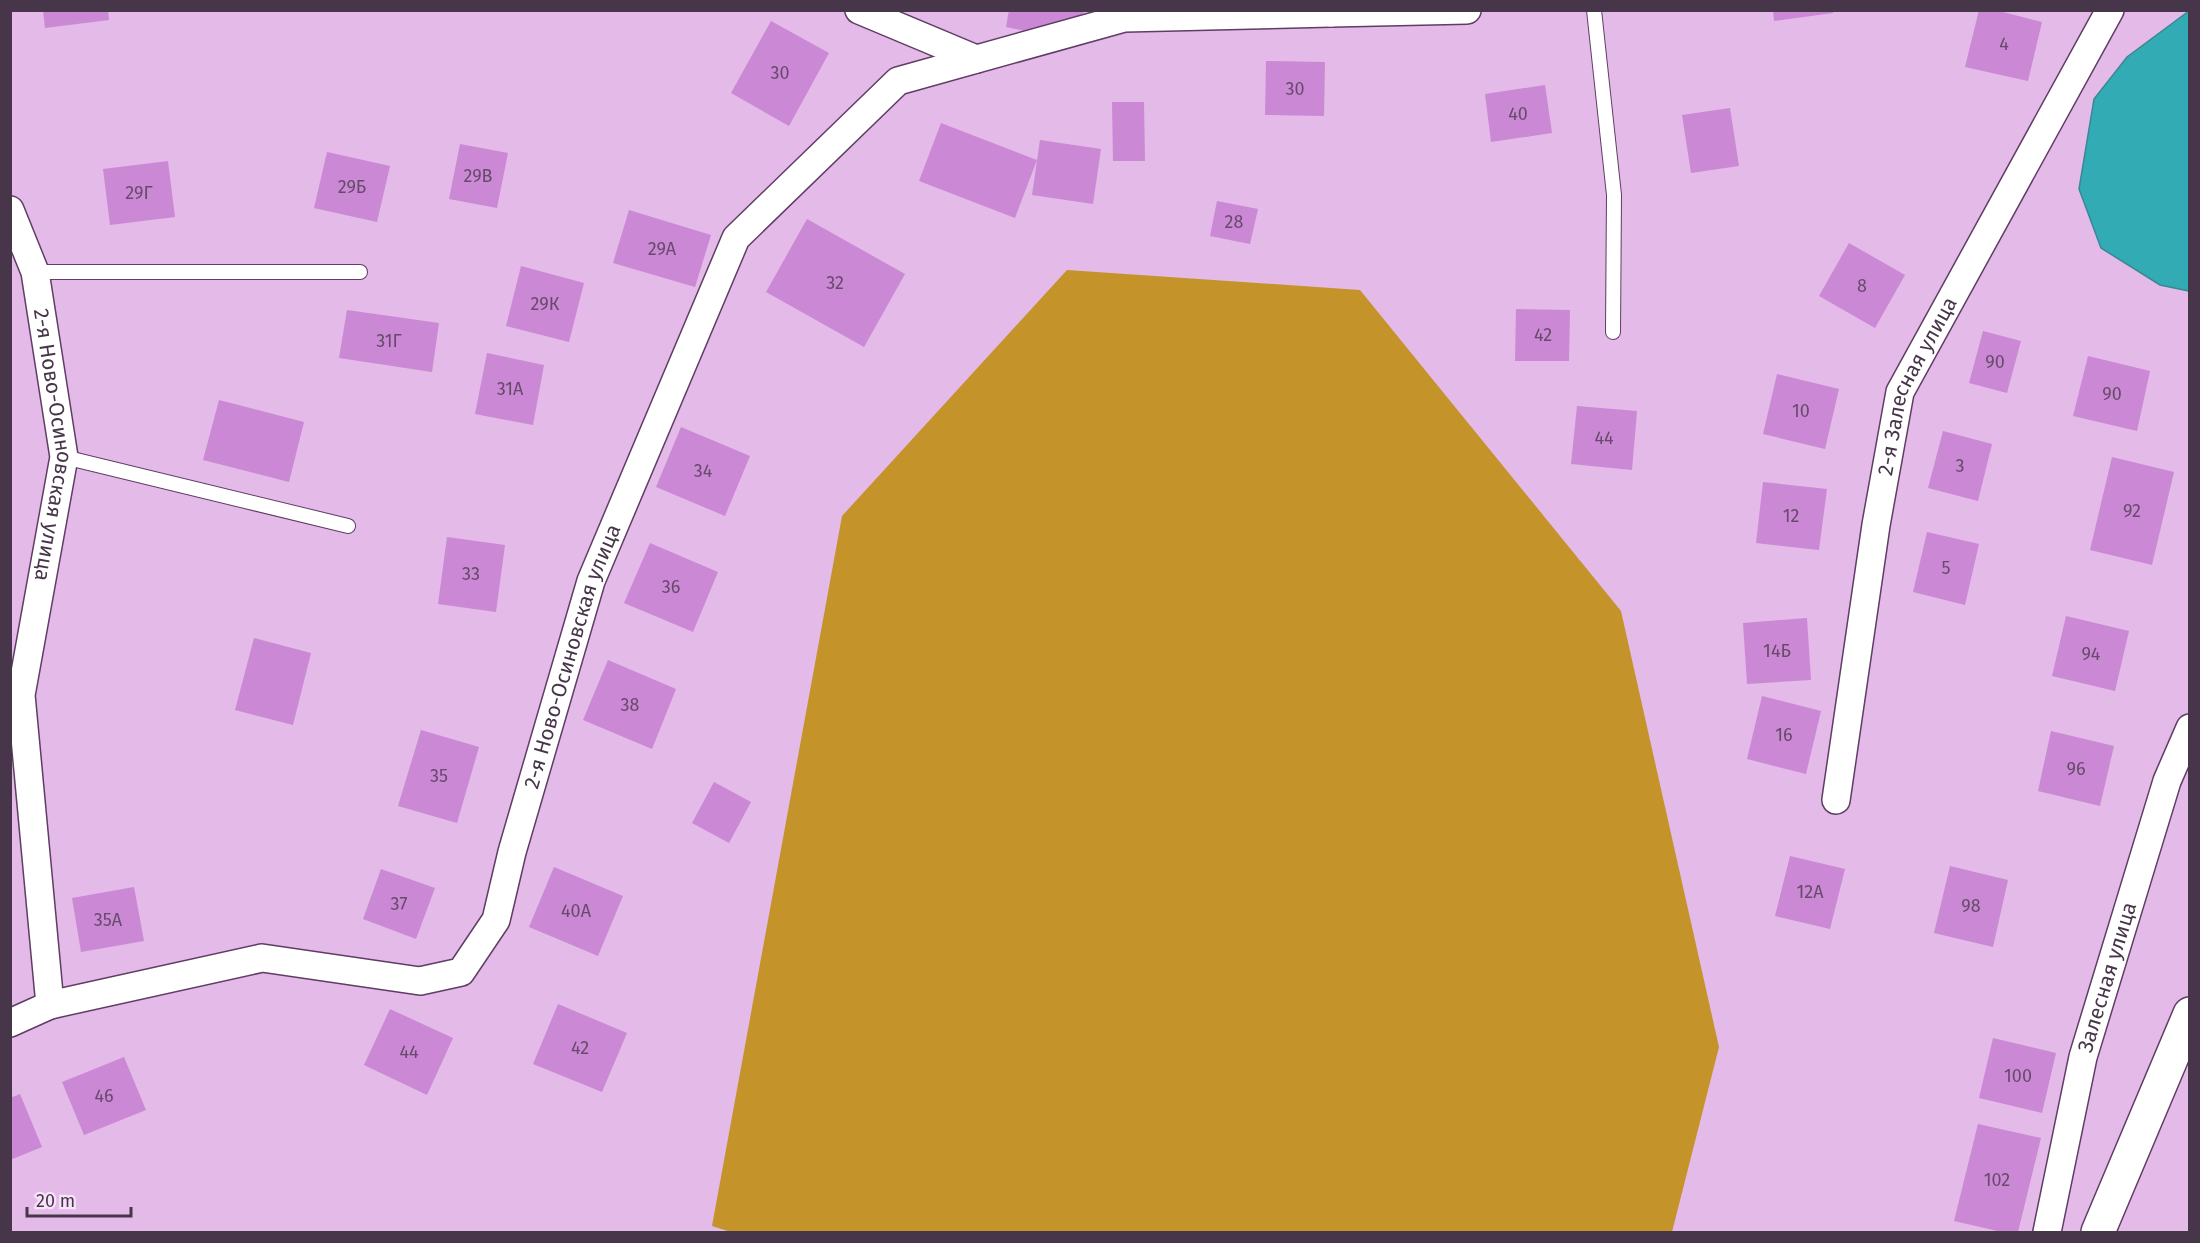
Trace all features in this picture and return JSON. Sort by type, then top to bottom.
[{"type":"main road","points":[[2098,1233],[2190,1014]]},
{"type":"street","points":[[859,10],[976,59]]},
{"type":"street","name":"2-я Ново-Осиновская улица","points":[[10,1023],[50,1005],[262,958],[420,981],[461,972],[496,920],[512,852],[591,581],[736,238],[898,81],[1124,18],[1467,10]]},
{"type":"street","name":"2-я Залесная улица","points":[[1836,800],[1876,525],[1900,392],[2109,10]]},
{"type":"street","name":"2-я Ново-Осиновская улица","points":[[10,210],[34,272],[64,457],[21,695],[50,1005]]},
{"type":"street","name":"Залесная улица","points":[[2047,1233],[2083,1057],[2167,781],[2190,728]]},
{"type":"lane","points":[[1594,10],[1614,195],[1613,332]]},
{"type":"lane","points":[[34,272],[360,272]]},
{"type":"lane","points":[[64,457],[348,525]]},
{"type":"shaded area","points":[[2189,11],[2189,291],[2160,285],[2101,248],[2079,189],[2094,99],[2127,57]]},
{"type":"shaded area","points":[[1067,270],[1360,290],[1621,611],[1719,1047],[1672,1232],[731,1232],[712,1226],[842,516]]},
{"type":"building","points":[[43,10],[108,10],[109,20],[45,28]]},
{"type":"building","points":[[1009,10],[1084,10],[1078,42],[1006,27]]},
{"type":"building","points":[[1773,10],[1833,10],[1833,13],[1774,21]]},
{"type":"building","points":[[1979,10],[1995,10],[2042,22],[2028,81],[1965,67]]},
{"type":"building","points":[[771,21],[829,53],[789,126],[731,93]]},
{"type":"building","points":[[1266,61],[1325,62],[1324,116],[1265,115]]},
{"type":"building","points":[[1545,85],[1552,133],[1491,142],[1485,94]]},
{"type":"building","points":[[1112,102],[1144,102],[1145,161],[1113,161]]},
{"type":"building","points":[[1730,108],[1739,166],[1691,173],[1682,115]]},
{"type":"building","points":[[941,123],[1037,160],[1015,218],[919,181]]},
{"type":"building","points":[[1040,140],[1101,149],[1093,204],[1032,195]]},
{"type":"building","points":[[460,144],[508,153],[497,208],[449,199]]},
{"type":"building","points":[[327,152],[390,166],[377,222],[314,208]]},
{"type":"building","points":[[168,161],[175,217],[110,225],[103,169]]},
{"type":"building","points":[[1217,201],[1258,209],[1250,244],[1210,236]]},
{"type":"building","points":[[629,210],[711,235],[695,287],[613,263]]},
{"type":"building","points":[[807,219],[905,274],[864,347],[766,292]]},
{"type":"building","points":[[1849,243],[1905,275],[1875,328],[1819,296]]},
{"type":"building","points":[[521,266],[584,283],[569,342],[506,326]]},
{"type":"building","points":[[1516,309],[1570,310],[1569,361],[1515,361]]},
{"type":"building","points":[[347,310],[439,323],[432,372],[339,358]]},
{"type":"building","points":[[1983,331],[2021,341],[2007,393],[1969,383]]},
{"type":"building","points":[[487,353],[544,365],[533,425],[475,414]]},
{"type":"building","points":[[2088,356],[2150,371],[2137,431],[2073,416]]},
{"type":"building","points":[[1777,374],[1839,389],[1825,449],[1763,434]]},
{"type":"building","points":[[219,400],[304,422],[289,482],[203,460]]},
{"type":"building","points":[[1577,406],[1637,411],[1632,470],[1571,464]]},
{"type":"building","points":[[681,427],[750,456],[725,516],[656,487]]},
{"type":"building","points":[[1943,431],[1992,444],[1978,501],[1928,488]]},
{"type":"building","points":[[2112,457],[2174,472],[2152,565],[2090,550]]},
{"type":"building","points":[[1763,482],[1827,489],[1819,550],[1756,543]]},
{"type":"building","points":[[1927,532],[1979,544],[1965,605],[1913,592]]},
{"type":"building","points":[[447,537],[505,545],[496,612],[438,604]]},
{"type":"building","points":[[650,543],[718,572],[693,632],[624,603]]},
{"type":"building","points":[[2066,616],[2129,631],[2115,691],[2052,676]]},
{"type":"building","points":[[1807,618],[1811,680],[1747,684],[1743,623]]},
{"type":"building","points":[[254,638],[311,653],[293,725],[235,710]]},
{"type":"building","points":[[608,660],[676,689],[652,749],[583,720]]},
{"type":"building","points":[[1762,696],[1821,711],[1806,774],[1747,759]]},
{"type":"building","points":[[421,730],[479,747],[457,823],[398,806]]},
{"type":"building","points":[[2051,731],[2114,746],[2100,806],[2038,791]]},
{"type":"building","points":[[714,782],[751,802],[729,843],[692,823]]},
{"type":"building","points":[[1790,856],[1845,869],[1830,929],[1775,916]]},
{"type":"building","points":[[1950,866],[2008,880],[1993,947],[1934,933]]},
{"type":"building","points":[[554,867],[623,896],[598,956],[529,927]]},
{"type":"building","points":[[381,869],[435,888],[416,939],[363,919]]},
{"type":"building","points":[[134,887],[144,941],[81,952],[72,898]]},
{"type":"building","points":[[558,1004],[627,1033],[602,1092],[533,1064]]},
{"type":"building","points":[[390,1009],[453,1038],[427,1095],[364,1065]]},
{"type":"building","points":[[1993,1038],[2056,1053],[2042,1113],[1979,1098]]},
{"type":"building","points":[[124,1057],[146,1110],[84,1135],[62,1082]]},
{"type":"building","points":[[20,1094],[42,1147],[10,1160],[10,1098]]},
{"type":"building","points":[[1978,1124],[2041,1138],[2018,1232],[2002,1232],[1954,1221]]}]
